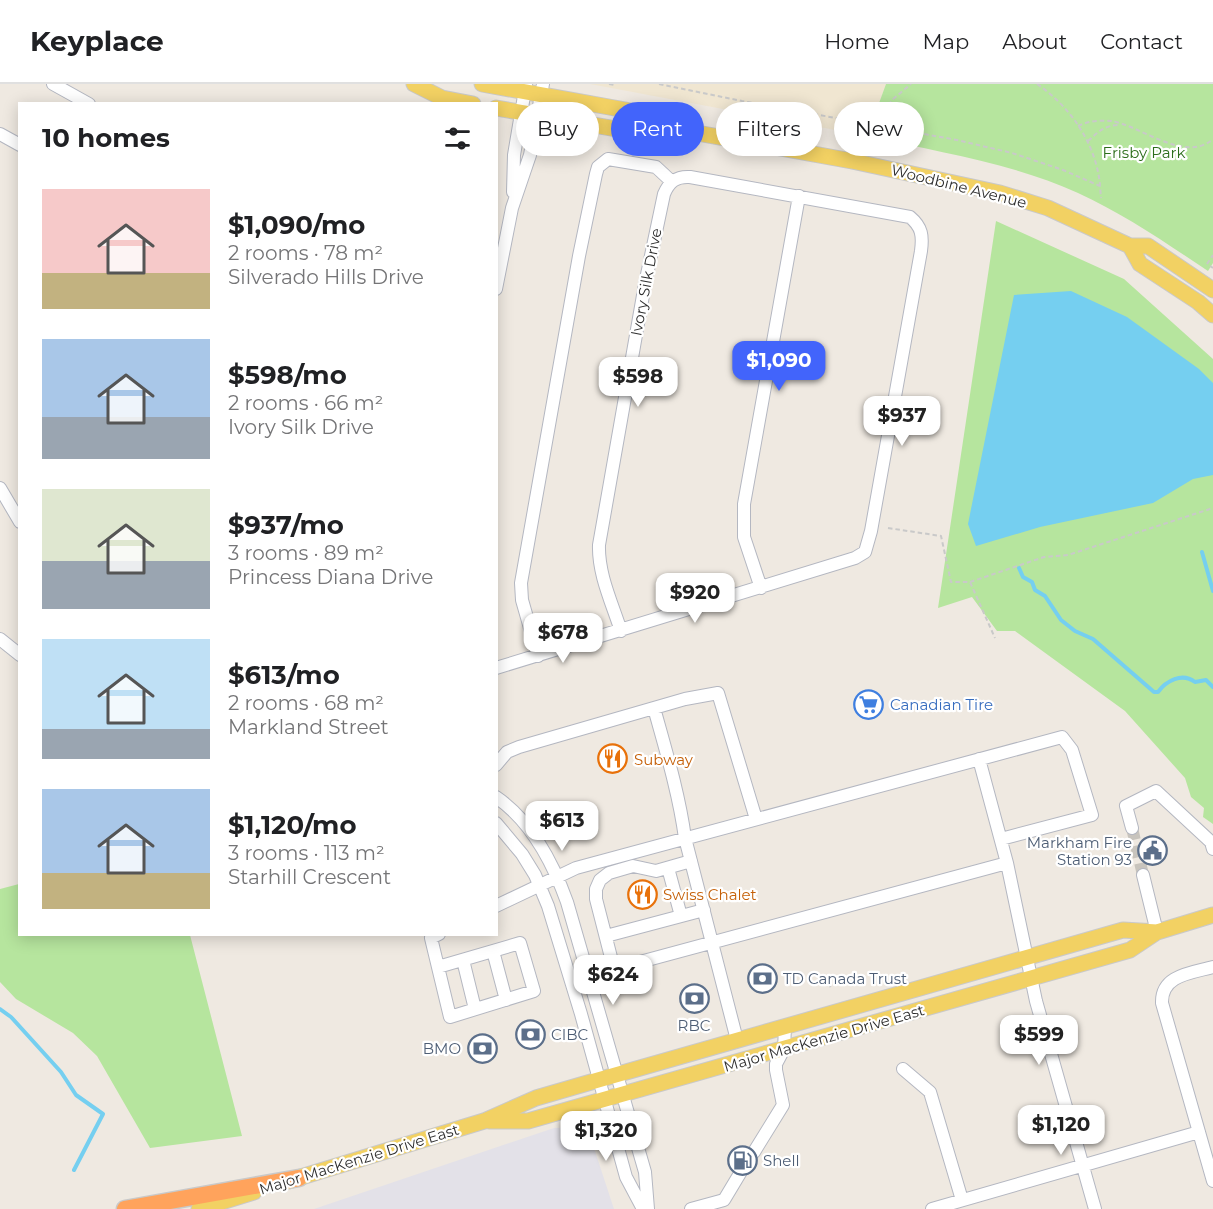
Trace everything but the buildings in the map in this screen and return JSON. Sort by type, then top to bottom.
[{"type":"highway","points":[[125,1209],[299,1178]]},
{"type":"main road","points":[[414,84],[442,98],[462,102]]},
{"type":"main road","name":"Woodbine Avenue","points":[[482,84],[542,89],[611,106]]},
{"type":"main road","name":"Woodbine Avenue","points":[[498,108],[516,111]]},
{"type":"main road","name":"Woodbine Avenue","points":[[704,134],[852,161],[1000,194],[1048,208],[1130,246],[1148,246],[1211,285]]},
{"type":"main road","name":"Woodbine Avenue","points":[[1130,246],[1140,264],[1209,309]]},
{"type":"main road","name":"Major MacKenzie Drive East","points":[[484,1121],[528,1121],[623,1095],[1130,950],[1157,932],[1213,915]]},
{"type":"main road","name":"Major MacKenzie Drive East","points":[[199,1209],[484,1121],[536,1098],[617,1074],[1123,930],[1157,932]]},
{"type":"street","points":[[53,84],[84,102]]},
{"type":"street","points":[[0,134],[18,144]]},
{"type":"street","points":[[512,208],[516,143]]},
{"type":"street","points":[[498,279],[512,208],[530,156]]},
{"type":"street","points":[[498,668],[761,588],[855,558],[865,552],[868,546],[923,238],[916,223],[910,217],[690,177],[683,176],[671,182],[656,168],[608,159],[598,167],[575,280],[521,583],[522,600],[538,656]]},
{"type":"street","name":"Ivory Silk Drive","points":[[621,631],[598,558],[599,545],[645,284],[664,194],[671,182]]},
{"type":"street","points":[[761,588],[744,537],[744,504],[799,196]]},
{"type":"street","points":[[1209,309],[1211,285]]},
{"type":"street","points":[[0,488],[18,519]]},
{"type":"street","points":[[0,639],[18,653]]},
{"type":"street","points":[[498,763],[507,752],[519,747],[685,699],[718,693],[756,819]]},
{"type":"street","points":[[654,708],[678,795],[685,838],[737,1040]]},
{"type":"street","points":[[498,905],[576,868],[1062,737],[1072,750],[1092,815],[1001,839]]},
{"type":"street","points":[[979,759],[1007,863],[1031,978],[1095,1209]]},
{"type":"street","points":[[1132,828],[1126,806],[1156,791],[1211,842],[1213,849]]},
{"type":"street","points":[[498,799],[525,824],[548,858],[558,878],[573,921],[645,1172],[648,1209]]},
{"type":"street","points":[[498,825],[516,844],[540,885],[557,935],[626,1177],[643,1209]]},
{"type":"street","points":[[691,861],[656,871],[633,866],[609,873],[600,880],[596,889],[596,899],[614,969],[1007,863]]},
{"type":"street","points":[[668,868],[681,916]]},
{"type":"street","points":[[1143,875],[1157,932]]},
{"type":"street","points":[[606,936],[704,910]]},
{"type":"street","points":[[435,936],[431,938],[450,1017],[534,991],[520,943],[438,967]]},
{"type":"street","points":[[493,951],[506,1000]]},
{"type":"street","points":[[463,960],[475,1009]]},
{"type":"street","points":[[1213,967],[1170,981],[1164,988],[1162,1003],[1213,1181]]},
{"type":"street","points":[[754,1152],[783,1105],[776,1064],[784,1049],[785,1027]]},
{"type":"street","points":[[903,1069],[930,1092],[962,1200]]},
{"type":"street","points":[[932,1209],[1199,1132]]},
{"type":"street","points":[[691,1209],[724,1200],[742,1170]]},
{"type":"path","points":[[609,84],[614,85]]},
{"type":"path","points":[[659,84],[834,117]]},
{"type":"path","points":[[891,102],[911,84]]},
{"type":"path","points":[[1038,84],[1059,102],[1088,141],[1099,173],[1101,198]]},
{"type":"path","points":[[1078,126],[1100,121],[1123,124],[1160,141],[1182,146],[1197,147],[1213,139]]},
{"type":"path","points":[[1088,141],[1110,125],[1123,124]]},
{"type":"path","points":[[924,134],[1012,153],[1063,170],[1100,186]]},
{"type":"path","points":[[1210,266],[1213,255]]},
{"type":"path","points":[[888,528],[941,536],[951,582],[970,582],[1044,556],[1068,555],[1213,508]]},
{"type":"path","points":[[970,582],[995,638]]},
{"type":"path","points":[[829,983],[831,989]]},
{"type":"shaded area","points":[[590,84],[886,84],[879,102],[834,102],[834,130],[822,128],[822,102],[716,102],[716,108],[704,105],[704,102],[686,102]]},
{"type":"shaded area","points":[[587,1127],[614,1209],[314,1209],[554,1128]]},
{"type":"green space","name":"Frisby Park","points":[[886,84],[1213,84],[1213,263],[1208,271],[1112,210],[1053,183],[1001,166],[924,148],[924,102],[879,102]]},
{"type":"green space","points":[[996,221],[1124,279],[1213,359],[1213,824],[1203,817],[1204,808],[1191,797],[1185,778],[1125,711],[1015,631],[997,631],[972,597],[938,608]]},
{"type":"green space","points":[[18,884],[18,936],[190,936],[242,1136],[150,1148],[97,1056],[73,1033],[16,999],[0,982],[0,889]]},
{"type":"water","points":[[1071,291],[1127,317],[1199,369],[1213,383],[1213,475],[1193,479],[1153,503],[1040,527],[976,546],[968,524],[1014,295]]},
{"type":"waterway","points":[[1202,552],[1213,591]]},
{"type":"waterway","points":[[1019,568],[1023,577],[1032,582],[1035,590],[1045,596],[1061,620],[1075,631],[1093,639],[1154,692],[1158,692],[1170,681],[1180,678],[1195,682],[1206,680],[1213,687]]},
{"type":"waterway","points":[[0,1009],[11,1017],[61,1072],[76,1095],[103,1114],[74,1170]]},
{"type":"tunnel","points":[[1132,828],[1143,875]]},
{"type":"tunnel","points":[[742,1170],[754,1152]]},
{"type":"place","name":"Canadian Tire","points":[[869,704]]},
{"type":"place","name":"Subway","points":[[613,759]]},
{"type":"place","name":"Markham Fire Station 93","points":[[1153,851]]},
{"type":"place","name":"Swiss Chalet","points":[[642,894]]},
{"type":"place","name":"TD Canada Trust","points":[[762,978]]},
{"type":"place","name":"RBC","points":[[694,998]]},
{"type":"place","name":"CIBC","points":[[530,1034]]},
{"type":"place","name":"BMO","points":[[482,1048]]},
{"type":"place","name":"Shell","points":[[742,1160]]}]
